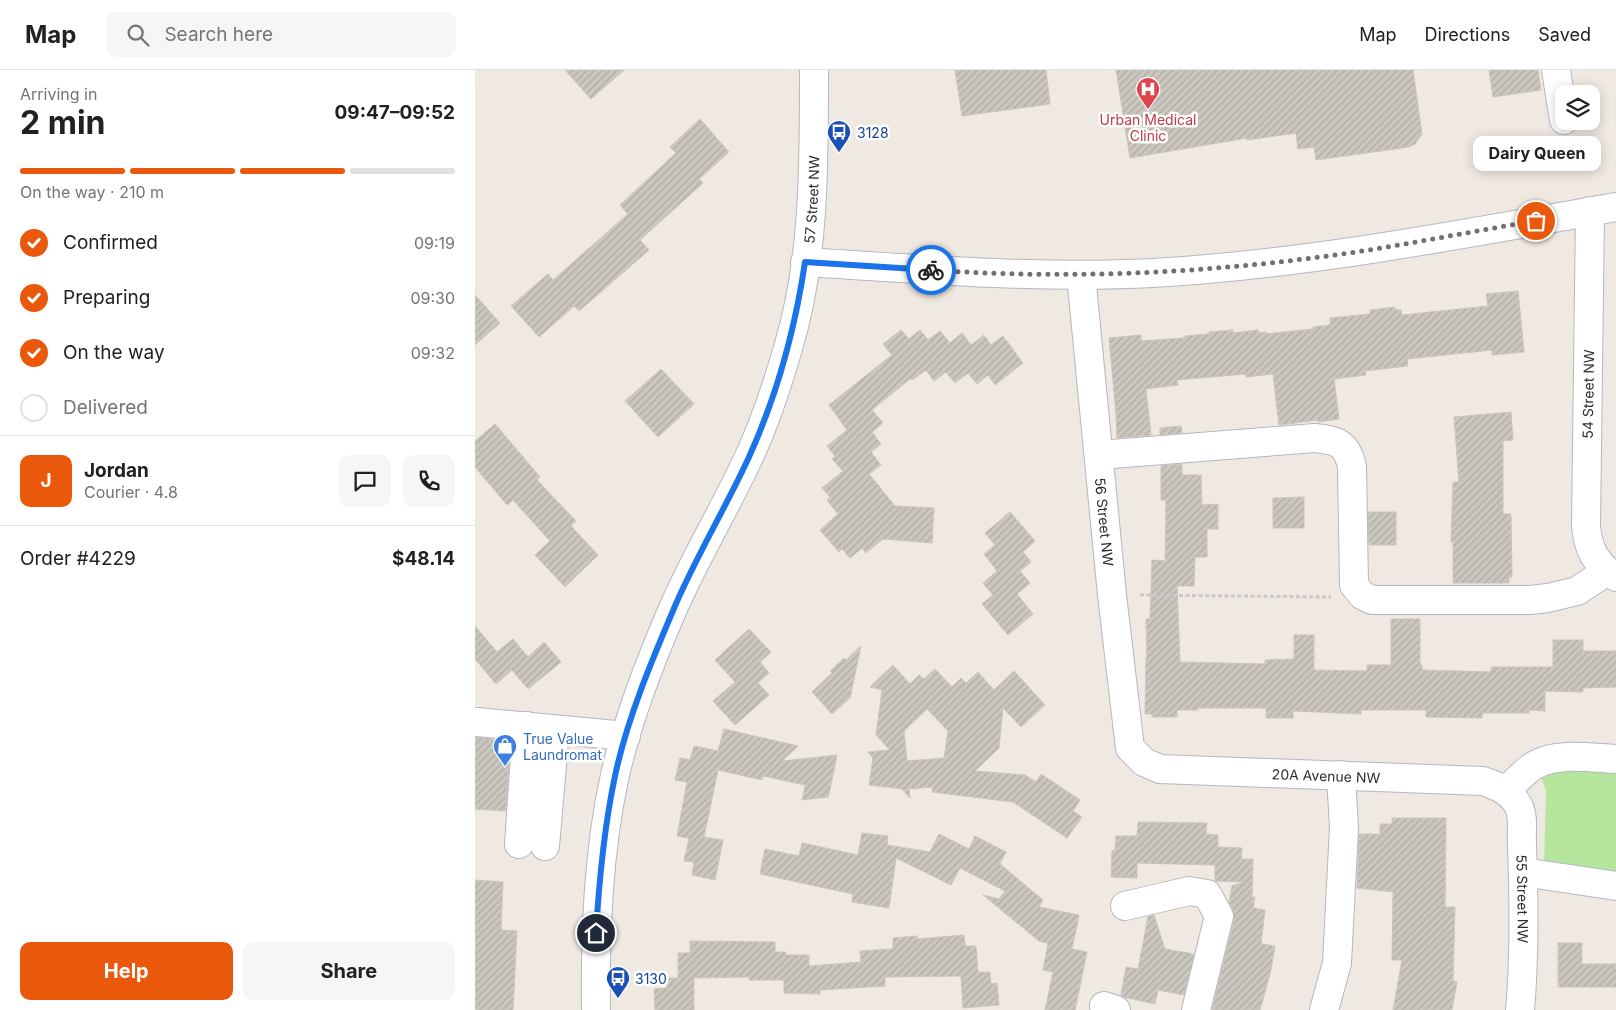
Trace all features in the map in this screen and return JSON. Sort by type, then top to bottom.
[{"type":"street","name":"57 Street NW","points":[[596,1010],[595,949],[603,850],[615,774],[641,691],[676,603],[748,458],[769,408],[789,346],[799,305],[811,223],[814,70]]},
{"type":"street","points":[[1556,70],[1558,85]]},
{"type":"street","points":[[805,262],[983,273],[1081,275],[1153,273],[1236,267],[1328,256],[1616,207]]},
{"type":"street","name":"54 Street NW","points":[[1590,211],[1586,526],[1591,552],[1611,574]]},
{"type":"street","name":"56 Street NW","points":[[1081,275],[1112,595],[1130,748],[1144,762]]},
{"type":"street","points":[[1099,455],[1315,438],[1337,442],[1349,454],[1352,467],[1354,585],[1362,595],[1372,600],[1530,600],[1577,591],[1611,574]]},
{"type":"street","points":[[477,722],[626,736]]},
{"type":"street","points":[[527,726],[532,845],[555,730]]},
{"type":"street","points":[[1506,792],[1534,766],[1547,760],[1561,758],[1616,759]]},
{"type":"street","name":"20A Avenue NW","points":[[1144,762],[1160,769],[1175,770],[1483,782],[1501,787],[1506,792]]},
{"type":"street","points":[[1324,1010],[1337,963],[1344,828],[1341,775]]},
{"type":"street","name":"55 Street NW","points":[[1506,792],[1515,800],[1520,809],[1523,872],[1523,980],[1520,1010]]},
{"type":"street","points":[[1523,872],[1616,886]]},
{"type":"street","points":[[1125,906],[1189,891],[1207,894],[1219,916],[1196,1010]]},
{"type":"path","points":[[1112,595],[1339,597],[1362,595]]},
{"type":"green space","points":[[1558,766],[1616,767],[1616,876],[1544,865],[1546,790],[1540,775]]},
{"type":"building","points":[[565,70],[624,70],[591,99]]},
{"type":"building","points":[[955,70],[1046,70],[1050,104],[962,116]]},
{"type":"building","points":[[1116,70],[1413,70],[1422,134],[1415,144],[1409,147],[1316,160],[1314,147],[1298,149],[1296,133],[1247,140],[1247,138],[1130,158]]},
{"type":"building","points":[[1489,70],[1538,70],[1541,90],[1493,97]]},
{"type":"building","points":[[700,119],[729,152],[699,179],[703,183],[640,240],[649,250],[579,311],[574,306],[539,337],[511,306],[548,274],[553,280],[628,214],[620,205],[676,153],[670,147]]},
{"type":"building","points":[[1518,291],[1524,352],[1492,355],[1492,350],[1407,359],[1408,366],[1365,371],[1366,375],[1334,379],[1339,419],[1318,422],[1318,420],[1279,425],[1273,374],[1246,377],[1246,374],[1177,380],[1178,385],[1146,389],[1151,435],[1117,438],[1109,338],[1141,335],[1141,341],[1185,338],[1185,336],[1209,334],[1209,332],[1233,330],[1233,333],[1258,330],[1259,333],[1266,332],[1266,334],[1313,329],[1313,327],[1330,325],[1330,318],[1370,314],[1370,310],[1395,307],[1396,310],[1401,310],[1402,315],[1488,306],[1486,294]]},
{"type":"building","points":[[475,295],[500,323],[475,345]]},
{"type":"building","points":[[901,330],[909,339],[920,330],[928,340],[940,331],[950,343],[962,333],[971,345],[984,335],[991,345],[1003,336],[1023,363],[995,385],[988,375],[977,384],[968,373],[955,383],[946,372],[934,381],[926,370],[912,380],[911,378],[872,410],[883,423],[872,432],[881,444],[871,452],[881,465],[869,474],[895,506],[934,508],[932,543],[883,539],[866,553],[862,548],[850,558],[842,549],[839,552],[820,530],[838,514],[827,500],[830,497],[822,488],[843,471],[832,459],[835,456],[827,446],[847,430],[829,405],[892,355],[883,344]]},
{"type":"building","points":[[661,369],[694,404],[658,437],[625,401]]},
{"type":"building","points":[[1511,412],[1513,440],[1503,441],[1503,514],[1511,514],[1512,577],[1509,577],[1509,583],[1453,583],[1453,542],[1451,542],[1453,482],[1459,482],[1454,417]]},
{"type":"building","points":[[495,424],[540,477],[537,480],[576,521],[571,526],[598,555],[565,587],[535,555],[550,541],[513,500],[507,505],[475,467],[475,441]]},
{"type":"building","points":[[1181,426],[1182,433],[1160,435],[1160,428]]},
{"type":"building","points":[[1182,464],[1182,475],[1201,475],[1202,505],[1218,504],[1218,529],[1207,529],[1207,557],[1195,557],[1194,586],[1177,586],[1180,662],[1265,664],[1265,660],[1294,659],[1294,635],[1314,635],[1314,670],[1367,671],[1367,665],[1391,665],[1391,619],[1420,619],[1420,665],[1422,665],[1422,670],[1491,672],[1491,667],[1553,667],[1553,640],[1583,640],[1583,651],[1616,651],[1616,687],[1583,688],[1583,692],[1545,691],[1545,711],[1529,710],[1529,713],[1482,713],[1482,718],[1426,717],[1426,710],[1361,710],[1361,714],[1293,711],[1293,718],[1266,718],[1266,708],[1198,708],[1198,710],[1177,710],[1177,717],[1152,717],[1152,714],[1145,714],[1146,619],[1150,619],[1152,560],[1165,561],[1166,500],[1161,500],[1161,466]]},
{"type":"building","points":[[1304,497],[1304,528],[1273,528],[1273,498]]},
{"type":"building","points":[[1010,512],[1035,541],[1023,552],[1031,562],[1020,571],[1030,583],[1017,594],[1033,614],[1008,635],[982,604],[993,595],[983,583],[997,571],[984,554],[995,545],[985,533]]},
{"type":"building","points":[[1368,512],[1396,512],[1396,545],[1369,545]]},
{"type":"building","points":[[475,626],[497,652],[513,639],[528,657],[544,642],[561,662],[528,689],[512,670],[496,684],[475,659]]},
{"type":"building","points":[[749,629],[771,652],[760,662],[769,673],[758,683],[769,695],[735,725],[713,701],[735,682],[715,660]]},
{"type":"building","points":[[861,646],[850,698],[832,714],[812,692],[832,673],[830,671]]},
{"type":"building","points":[[893,665],[910,684],[919,675],[924,679],[935,669],[952,687],[961,678],[966,683],[978,672],[994,690],[1014,671],[1045,705],[1021,727],[1003,708],[999,748],[975,771],[1025,775],[1036,782],[1041,774],[1080,800],[1073,811],[1082,817],[1067,838],[1013,802],[932,792],[933,787],[909,789],[910,798],[902,789],[869,785],[873,758],[868,752],[890,750],[876,735],[882,690],[870,687]],"holes":[[[927,709],[948,731],[944,758],[907,761],[904,731]]]},
{"type":"building","points":[[724,729],[798,746],[782,761],[837,755],[832,780],[829,780],[832,781],[828,797],[802,800],[806,783],[805,785],[763,776],[762,780],[718,770],[704,837],[723,840],[715,880],[692,875],[694,862],[684,861],[689,838],[677,836],[687,782],[675,780],[680,758],[690,760],[694,746],[718,751]]},
{"type":"building","points":[[475,737],[510,741],[506,811],[475,809]]},
{"type":"building","points":[[1392,818],[1446,818],[1445,907],[1455,907],[1453,981],[1457,982],[1452,1010],[1393,1010],[1402,960],[1392,960],[1393,892],[1357,888],[1359,834],[1380,834],[1380,824],[1392,824]]},
{"type":"building","points":[[1138,822],[1207,823],[1206,834],[1218,835],[1218,847],[1242,848],[1241,859],[1253,859],[1252,897],[1255,897],[1253,908],[1265,910],[1261,944],[1275,946],[1271,970],[1260,1010],[1212,1010],[1234,920],[1233,909],[1229,902],[1232,886],[1245,882],[1215,881],[1215,865],[1137,863],[1137,878],[1111,877],[1112,851],[1115,850],[1116,836],[1137,836]]},
{"type":"building","points":[[862,833],[888,836],[887,845],[930,852],[939,834],[969,849],[975,836],[1006,852],[1000,864],[1043,900],[1039,907],[1079,915],[1072,949],[1087,952],[1075,1010],[1045,1010],[1053,972],[1043,970],[1048,943],[1039,941],[983,895],[999,899],[1005,891],[960,868],[951,885],[896,858],[889,908],[852,902],[853,894],[760,874],[765,849],[799,856],[802,843],[858,855]]},
{"type":"building","points":[[475,880],[503,882],[501,930],[517,931],[513,1010],[475,1010]]},
{"type":"building","points":[[1154,915],[1165,949],[1194,954],[1184,995],[1158,990],[1155,1004],[1121,995],[1126,967],[1138,969],[1148,917]]},
{"type":"building","points":[[964,935],[965,946],[976,946],[978,972],[990,972],[991,984],[997,983],[999,1005],[963,1008],[961,976],[885,977],[885,986],[820,990],[820,994],[784,993],[784,980],[749,980],[749,977],[694,978],[694,1010],[655,1010],[654,989],[667,988],[667,978],[678,978],[678,953],[690,953],[690,941],[775,942],[775,952],[786,952],[785,955],[809,955],[809,966],[861,962],[860,951],[893,949],[893,938],[917,936],[917,939]]},
{"type":"building","points":[[1558,943],[1582,943],[1582,964],[1616,964],[1616,987],[1558,987]]},
{"type":"way so far","points":[[931,270],[1021,275],[1081,275],[1153,273],[1236,267],[1328,256],[1536,221]]},
{"type":"place","name":"Urban Medical Clinic","points":[[1148,110]]},
{"type":"place","name":"3128","points":[[839,153]]},
{"type":"place","name":"Dairy Queen","points":[[1536,221]]},
{"type":"place","name":"True Value Laundromat","points":[[505,767]]},
{"type":"place","name":"3130","points":[[618,999]]},
{"type":"route","points":[[596,933],[608,813],[615,774],[626,736],[641,691],[676,603],[748,458],[769,408],[789,346],[799,305],[805,262],[931,270]]}]
